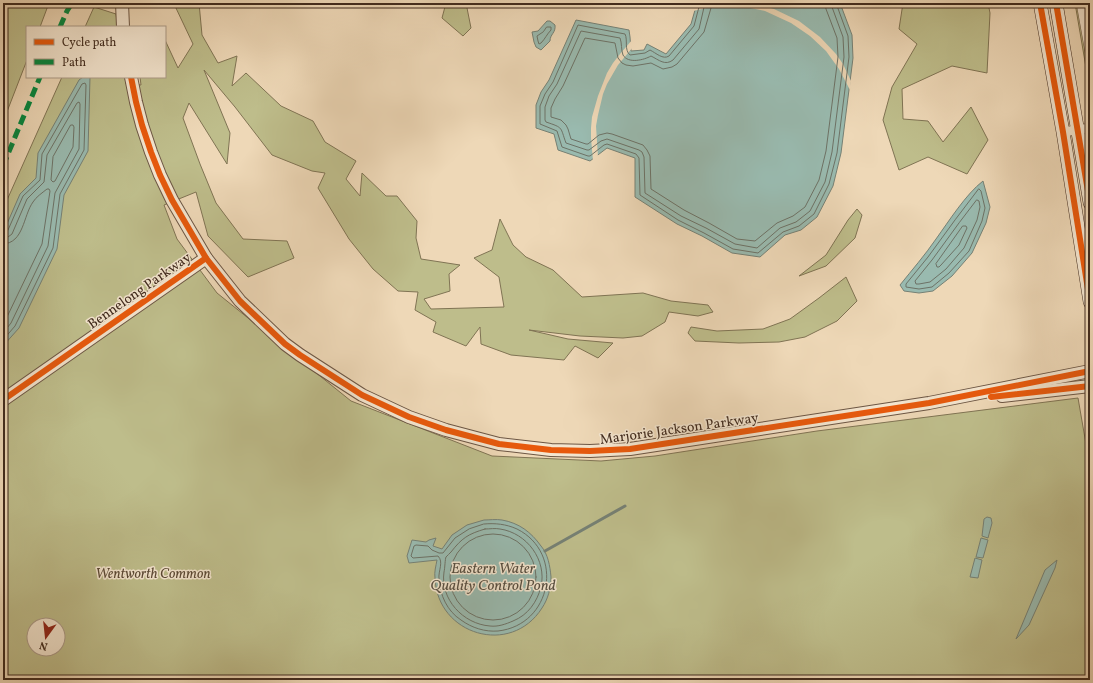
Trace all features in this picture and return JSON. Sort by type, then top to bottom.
[{"type":"main road","points":[[1040,3],[1063,132],[1090,302]]},
{"type":"main road","points":[[1056,3],[1084,129],[1090,203]]},
{"type":"street","points":[[122,3],[123,26]]},
{"type":"street","points":[[1081,3],[1087,20],[1090,53]]},
{"type":"street","name":"Bennelong Parkway","points":[[3,400],[206,258],[172,200],[160,175],[142,125],[131,78]]},
{"type":"street","points":[[1063,132],[1084,129]]},
{"type":"street","name":"Marjorie Jackson Parkway","points":[[206,258],[240,300],[263,323],[285,344],[325,372],[362,395],[409,417],[446,430],[499,444],[551,450],[590,451],[630,449],[929,403],[1090,371]]},
{"type":"street","name":"Marjorie Jackson Parkway","points":[[929,403],[1090,386]]},
{"type":"green space","points":[[3,3],[49,3],[40,26],[26,26],[26,63],[3,122]]},
{"type":"green space","name":"Wentworth Common","points":[[177,3],[199,3],[202,35],[218,63],[237,56],[232,86],[246,73],[281,106],[313,121],[325,142],[356,161],[346,179],[360,196],[362,173],[386,196],[397,196],[417,221],[416,238],[421,259],[460,265],[449,274],[450,291],[424,299],[431,309],[504,307],[499,277],[474,258],[492,250],[500,219],[513,245],[526,257],[553,270],[582,297],[643,293],[671,301],[708,305],[713,312],[698,316],[669,312],[665,322],[642,336],[623,338],[580,336],[529,330],[568,339],[613,343],[598,358],[575,346],[564,360],[511,355],[481,344],[480,327],[466,346],[433,332],[436,322],[415,310],[418,292],[398,291],[373,269],[349,239],[318,188],[325,173],[312,171],[272,155],[204,70],[230,133],[227,164],[189,103],[183,118],[216,203],[243,239],[287,241],[294,258],[248,277],[208,236],[196,192],[164,205],[177,239],[217,293],[351,401],[492,456],[601,461],[655,456],[817,431],[1078,398],[1087,450],[1090,453],[1090,680],[3,680],[3,209],[62,78],[125,78],[126,84],[141,85],[140,78],[166,78],[166,42],[178,68],[193,44],[175,6]]},
{"type":"green space","points":[[446,3],[466,3],[471,28],[463,36],[442,18]]},
{"type":"green space","points":[[903,3],[988,3],[990,13],[987,73],[952,66],[902,89],[903,119],[928,121],[943,142],[971,107],[988,140],[967,174],[928,157],[899,170],[883,120],[892,87],[917,44],[899,29]]},
{"type":"green space","points":[[1075,3],[1090,3],[1090,91]]},
{"type":"green space","points":[[94,7],[116,14],[118,26],[85,26]]},
{"type":"green space","points":[[857,209],[862,215],[855,238],[826,266],[799,276],[826,255],[848,220]]},
{"type":"green space","points":[[846,277],[857,301],[837,321],[805,337],[779,342],[739,343],[695,341],[688,333],[691,327],[717,331],[763,329],[790,319]]},
{"type":"water","points":[[697,3],[840,3],[852,35],[853,58],[841,153],[833,186],[817,217],[801,230],[785,235],[760,257],[732,253],[677,224],[635,197],[635,158],[607,148],[590,161],[558,150],[554,134],[536,128],[536,105],[576,20],[629,30],[631,51],[644,50],[647,44],[666,54],[691,24]]},
{"type":"water","points":[[547,21],[550,21],[555,25],[555,30],[550,41],[541,50],[536,47],[532,32],[538,31]]},
{"type":"water","points":[[82,78],[90,78],[88,151],[64,195],[57,249],[19,328],[3,346],[3,233],[20,194],[36,178],[38,153],[79,80]]},
{"type":"water","points":[[983,181],[990,207],[986,223],[972,253],[952,276],[933,291],[919,293],[904,291],[900,285],[964,200]]},
{"type":"water","points":[[987,517],[991,518],[992,523],[988,538],[982,536],[984,519]]},
{"type":"water","name":"Eastern Water Quality Control Pond","points":[[484,520],[508,521],[529,532],[547,556],[551,577],[550,589],[546,601],[529,623],[512,632],[495,635],[478,633],[462,625],[448,614],[439,598],[435,576],[437,560],[409,563],[407,556],[412,540],[426,542],[436,538],[433,546],[442,549],[452,535],[467,525]]},
{"type":"water","points":[[981,538],[988,540],[983,558],[976,557]]},
{"type":"water","points":[[975,558],[982,560],[978,578],[970,577]]},
{"type":"water","points":[[1057,560],[1055,568],[1029,625],[1016,639],[1045,570]]},
{"type":"pier","points":[[708,3],[749,3],[761,5],[774,9],[799,21],[820,37],[836,54],[843,64],[851,81],[850,90],[839,69],[826,51],[810,36],[791,23],[765,11],[746,7],[716,6],[693,11],[694,6]]},
{"type":"pier","points":[[632,40],[633,47],[618,65],[603,94],[596,126],[598,157],[593,161],[591,128],[592,117],[598,96],[607,73],[613,63]]},
{"type":"waterway","points":[[545,551],[625,506]]},
{"type":"marked path","points":[[60,26],[72,3]]},
{"type":"marked path","points":[[3,166],[40,78]]},
{"type":"cycle path","points":[[1040,3],[1063,132],[1090,302]]},
{"type":"cycle path","points":[[1056,3],[1090,203]]},
{"type":"cycle path","points":[[131,78],[142,125],[151,152],[172,200],[206,258],[240,301],[285,344],[362,395],[409,417],[446,430],[499,444],[551,450],[590,451],[630,449],[929,403],[1090,371]]},
{"type":"cycle path","points":[[3,400],[206,258]]},
{"type":"cycle path","points":[[991,397],[1090,386]]}]
